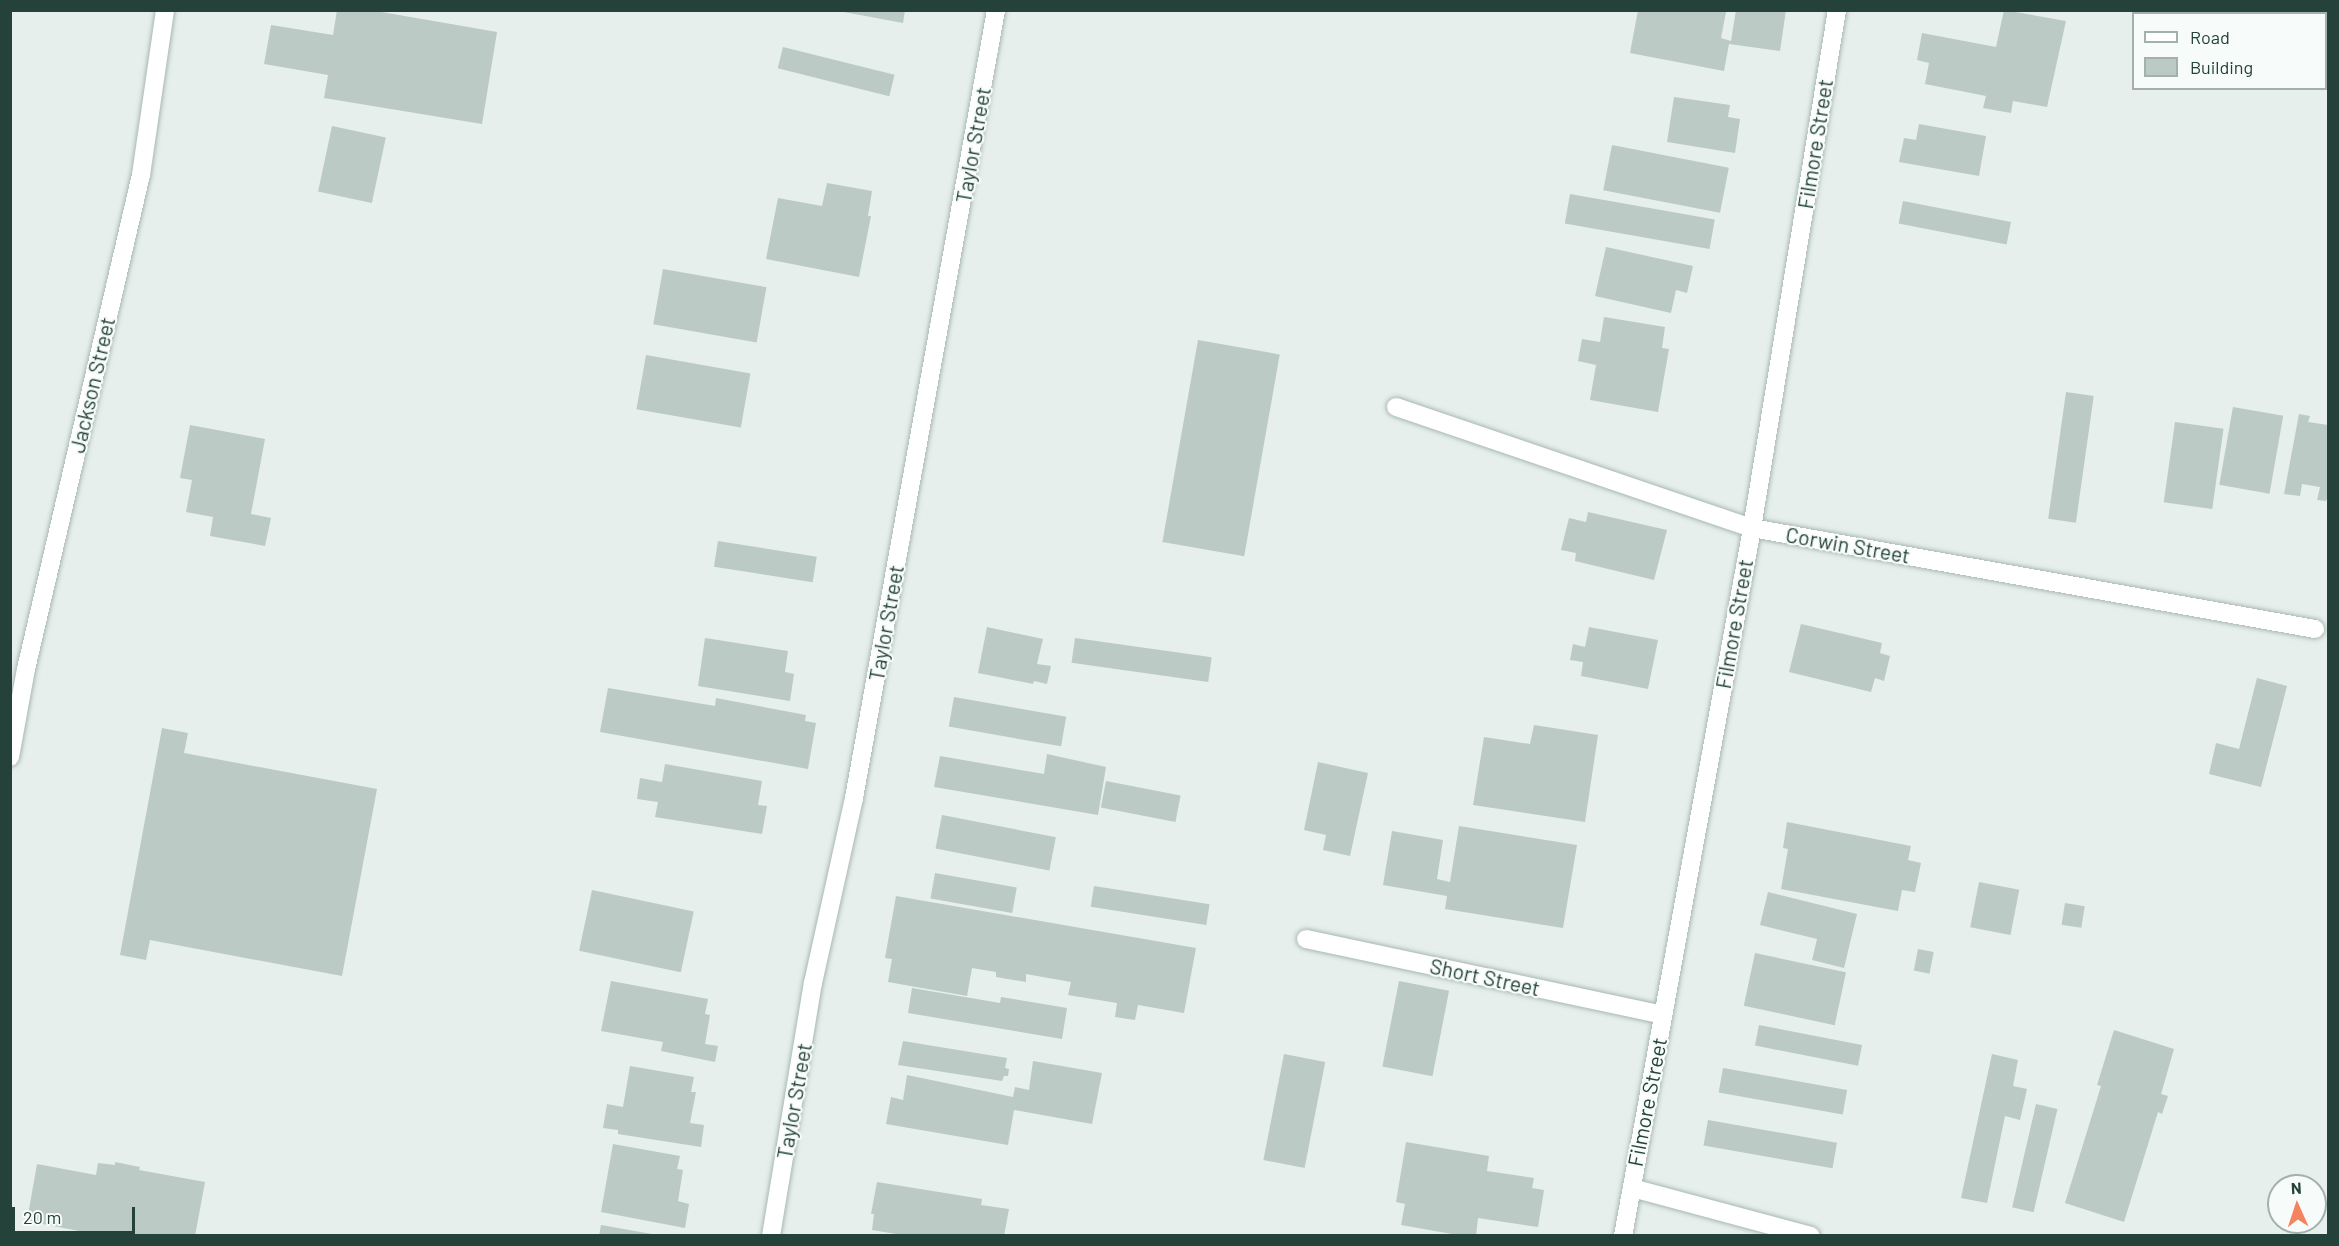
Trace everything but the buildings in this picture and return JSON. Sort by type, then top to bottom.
[{"type":"street","name":"Jackson Street","points":[[10,757],[26,669],[141,174],[165,10]]},
{"type":"street","name":"Taylor Street","points":[[771,1236],[813,983],[856,786],[996,10]]},
{"type":"street","name":"Filmore Street","points":[[1623,1236],[1752,528],[1837,10]]},
{"type":"street","name":"Corwin Street","points":[[1396,407],[1752,528],[2314,630]]},
{"type":"street","name":"Short Street","points":[[1306,939],[1664,1015]]},
{"type":"street","points":[[1632,1188],[1811,1236]]}]
